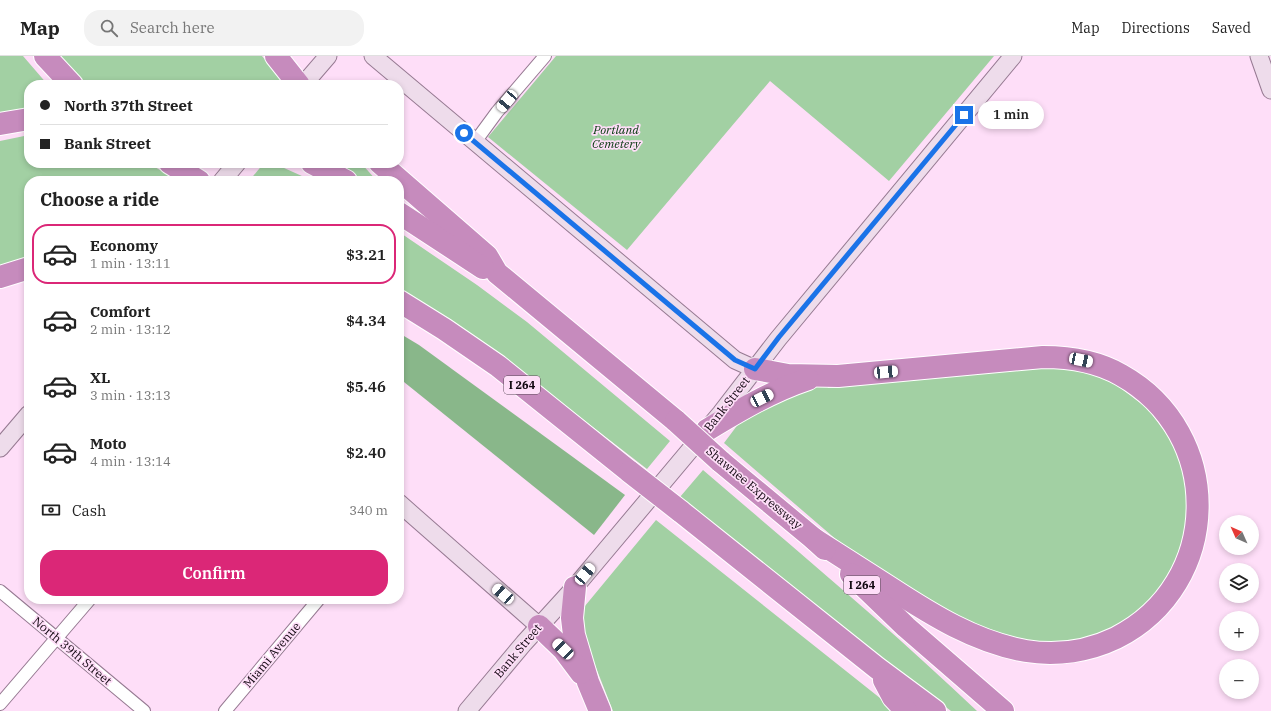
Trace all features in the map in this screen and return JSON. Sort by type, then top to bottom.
[{"type":"highway","points":[[45,56],[67,80]]},
{"type":"highway","points":[[276,56],[296,80]]},
{"type":"highway","points":[[0,124],[24,120]]},
{"type":"highway","points":[[177,168],[191,176]]},
{"type":"highway","points":[[321,168],[337,176]]},
{"type":"highway","points":[[386,168],[395,176]]},
{"type":"highway","points":[[404,184],[487,256],[497,273]]},
{"type":"highway","points":[[404,216],[483,268],[497,273]]},
{"type":"highway","points":[[0,277],[24,270]]},
{"type":"highway","name":"Shawnee Expressway","points":[[497,273],[676,421],[720,461],[814,539],[906,627],[1003,711]]},
{"type":"highway","name":"I 264","points":[[404,305],[444,329],[498,366],[877,668],[935,711]]},
{"type":"highway","points":[[755,369],[788,375],[838,376],[1043,357],[1090,362],[1122,375],[1144,390],[1166,412],[1184,443],[1196,478],[1198,514],[1192,549],[1186,566],[1167,597],[1155,611],[1126,633],[1094,647],[1060,653],[1027,651],[1007,647],[968,633],[930,614],[814,539]]},
{"type":"highway","points":[[708,430],[751,403],[794,384],[819,376]]},
{"type":"highway","points":[[575,586],[572,618],[574,635],[588,682],[600,711]]},
{"type":"highway","points":[[539,626],[563,649],[588,682]]},
{"type":"highway","points":[[877,668],[893,697],[906,711]]},
{"type":"street","points":[[307,80],[328,56]]},
{"type":"street","points":[[373,56],[401,80]]},
{"type":"street","points":[[475,142],[545,56]]},
{"type":"street","name":"Bank Street","points":[[467,711],[708,430],[779,337],[1013,56]]},
{"type":"street","points":[[1259,56],[1271,90]]},
{"type":"street","points":[[404,82],[735,360],[755,369]]},
{"type":"street","points":[[226,176],[233,168]]},
{"type":"street","points":[[0,448],[24,420]]},
{"type":"street","points":[[404,507],[539,626]]},
{"type":"street","name":"North 39th Street","points":[[0,591],[144,711]]},
{"type":"street","points":[[0,704],[86,604]]},
{"type":"street","name":"Miami Avenue","points":[[225,711],[315,604]]},
{"type":"green space","points":[[0,56],[23,56],[44,80],[24,80],[24,109],[0,114]]},
{"type":"green space","points":[[52,56],[262,56],[281,79],[280,80],[74,80]]},
{"type":"green space","name":"Portland Cemetery","points":[[556,56],[994,56],[889,181],[770,81],[627,250],[488,137]]},
{"type":"green space","points":[[24,136],[24,168],[157,168],[170,176],[24,176],[24,263],[0,270],[0,141]]},
{"type":"green space","points":[[260,168],[284,168],[302,176],[253,176]]},
{"type":"green space","points":[[336,168],[365,168],[373,176],[350,176]]},
{"type":"green space","points":[[404,235],[477,285],[527,322],[670,441],[647,469],[510,363],[444,316],[404,293]]},
{"type":"green space","points":[[404,336],[419,345],[625,495],[594,535],[404,382]]},
{"type":"green space","points":[[1030,368],[1070,369],[1095,375],[1118,386],[1148,409],[1170,439],[1180,461],[1187,489],[1187,529],[1167,582],[1128,623],[1063,647],[997,639],[867,566],[724,443],[739,423],[796,389],[827,385],[828,388]]},
{"type":"green space","points":[[703,470],[876,619],[977,711],[951,711],[874,652],[680,497]]},
{"type":"green space","points":[[656,520],[885,702],[893,711],[613,711],[591,655],[587,656],[580,612]]},
{"type":"route","points":[[464,133],[735,360],[755,369],[779,337],[964,115]]}]
